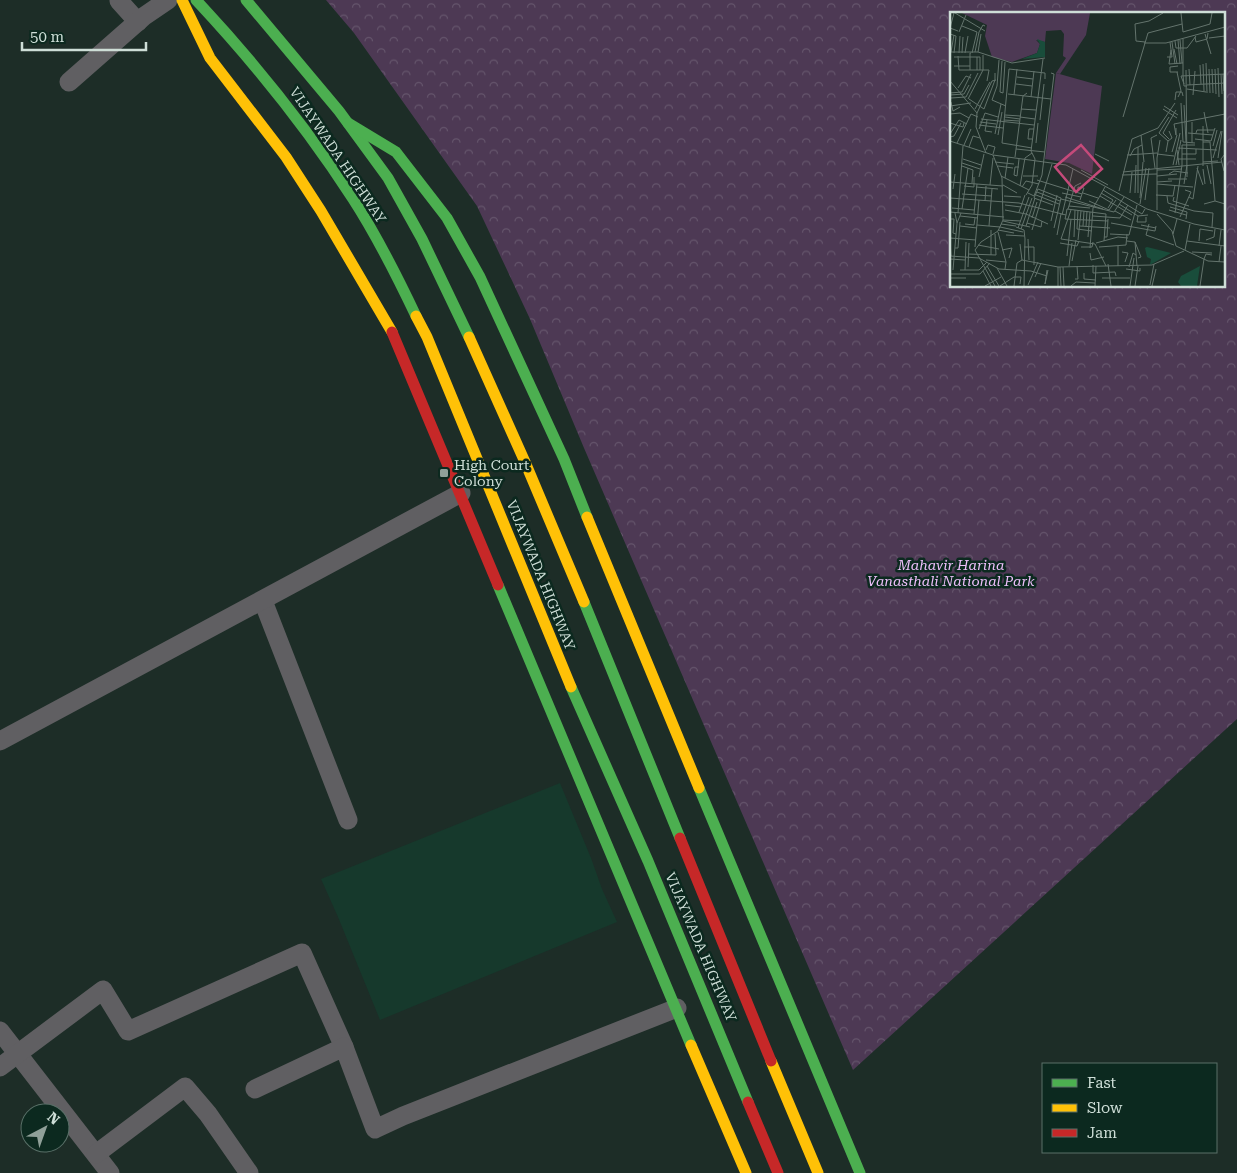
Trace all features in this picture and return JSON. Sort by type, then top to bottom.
[{"type":"main road","points":[[182,0],[210,58],[286,157],[322,211],[394,336],[746,1173]]},
{"type":"main road","name":"VIJAYWADA HIGHWAY","points":[[196,0],[277,92],[309,135],[354,200],[394,270],[427,337],[580,711],[648,861],[778,1173]]},
{"type":"main road","name":"VIJAYWADA HIGHWAY","points":[[246,0],[348,123],[388,178],[422,239],[466,328],[622,692],[739,985],[818,1173]]},
{"type":"main road","points":[[348,123],[396,152],[447,218],[480,277],[564,458],[626,616],[860,1173]]},
{"type":"street","points":[[69,82],[138,22],[168,0]]},
{"type":"street","points":[[119,1],[138,22]]},
{"type":"street","points":[[0,741],[461,493]]},
{"type":"street","points":[[263,601],[348,820]]},
{"type":"street","points":[[0,1067],[103,990],[128,1031],[302,953],[344,1047],[376,1130],[412,1113],[677,1008]]},
{"type":"street","points":[[0,1031],[110,1173]]},
{"type":"street","points":[[256,1089],[344,1047]]},
{"type":"street","points":[[96,1154],[185,1086],[208,1114],[249,1173]]},
{"type":"shaded area","points":[[560,783],[617,922],[380,1020],[321,879]]},
{"type":"green space","name":"Mahavir Harina Vanasthali National Park","points":[[326,0],[1237,0],[1237,719],[853,1070],[530,319],[477,206],[354,33]]},
{"type":"traffic: fast","points":[[196,0],[239,47],[317,147],[362,213],[416,316]]},
{"type":"traffic: fast","points":[[246,0],[339,111],[388,178],[422,239],[469,337]]},
{"type":"traffic: fast","points":[[348,123],[396,152],[447,218],[480,277],[564,459],[587,517]]},
{"type":"traffic: fast","points":[[498,585],[691,1045]]},
{"type":"traffic: fast","points":[[584,602],[680,838]]},
{"type":"traffic: fast","points":[[571,687],[648,861],[748,1102]]},
{"type":"traffic: fast","points":[[699,788],[860,1173]]},
{"type":"traffic: slow","points":[[182,0],[210,58],[286,157],[321,211],[392,332]]},
{"type":"traffic: slow","points":[[416,316],[427,337],[571,687]]},
{"type":"traffic: slow","points":[[469,337],[525,462],[584,602]]},
{"type":"traffic: slow","points":[[587,517],[699,788]]},
{"type":"traffic: slow","points":[[691,1045],[746,1173]]},
{"type":"traffic: slow","points":[[771,1061],[818,1173]]},
{"type":"traffic: jam","points":[[392,332],[498,585]]},
{"type":"traffic: jam","points":[[680,838],[771,1061]]},
{"type":"traffic: jam","points":[[748,1102],[778,1173]]},
{"type":"place","name":"High Court Colony","points":[[444,473]]}]
